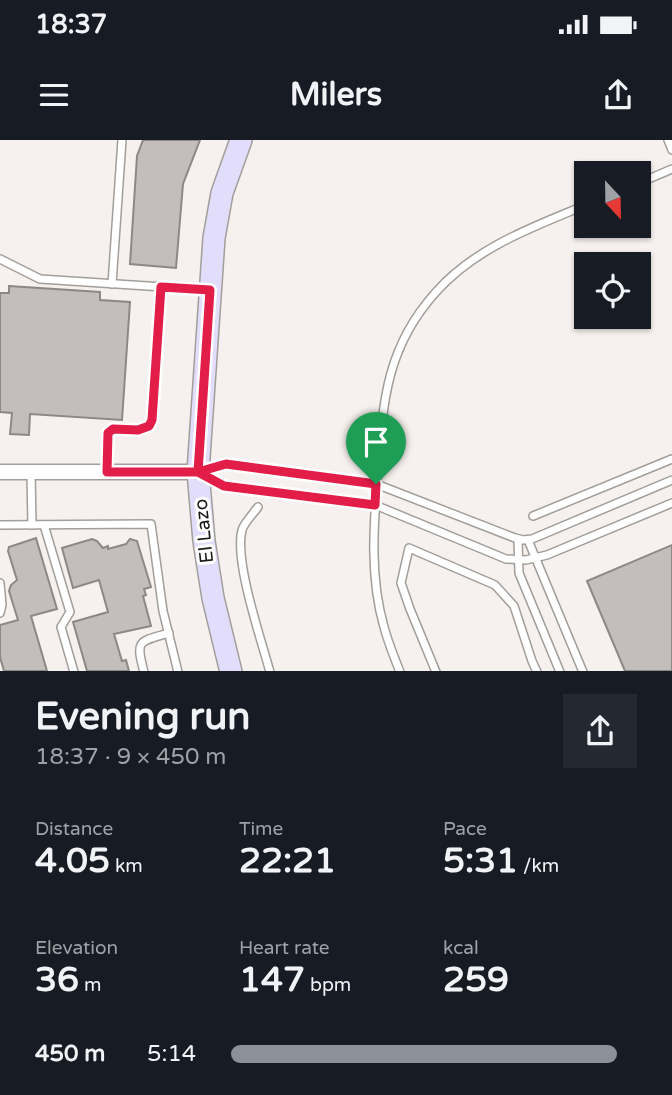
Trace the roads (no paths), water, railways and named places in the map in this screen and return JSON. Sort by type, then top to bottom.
[{"type":"street","name":"El Lazo","points":[[231,671],[213,598],[204,541],[198,472],[214,238],[222,193],[241,140]]},
{"type":"street","points":[[0,472],[198,472]]},
{"type":"lane","points":[[112,284],[122,140]]},
{"type":"lane","points":[[668,140],[672,150]]},
{"type":"lane","points":[[651,178],[672,169]]},
{"type":"lane","points":[[400,671],[384,627],[376,590],[373,557],[382,411],[395,357],[412,324],[436,292],[469,261],[513,236],[574,210]]},
{"type":"lane","points":[[0,259],[40,279],[210,290]]},
{"type":"lane","points":[[107,472],[108,433],[113,429],[138,430],[149,426],[152,420],[161,287]]},
{"type":"lane","points":[[533,516],[672,458]]},
{"type":"lane","points":[[198,472],[226,464],[376,484],[518,539],[528,540],[672,480]]},
{"type":"lane","points":[[31,472],[32,525]]},
{"type":"lane","points":[[198,472],[224,486],[375,505],[506,559],[526,560],[547,555],[672,503]]},
{"type":"lane","points":[[258,508],[242,529],[241,548],[247,587],[270,671]]},
{"type":"lane","points":[[0,525],[151,524],[163,611],[178,671]]},
{"type":"lane","points":[[44,525],[70,612],[61,627],[74,671]]},
{"type":"lane","points":[[518,539],[519,573],[560,671]]},
{"type":"lane","points":[[528,540],[583,671]]},
{"type":"lane","points":[[436,671],[401,583],[409,548],[495,585],[514,606],[537,671]]},
{"type":"lane","points":[[0,583],[0,612]]},
{"type":"lane","points":[[144,671],[138,652],[139,646],[144,641],[169,633]]}]
